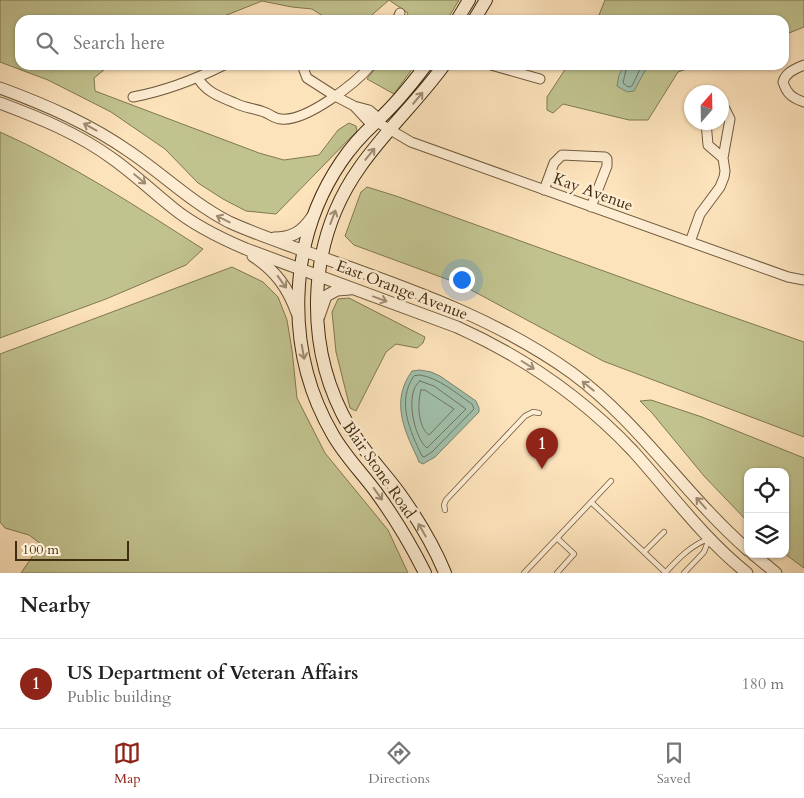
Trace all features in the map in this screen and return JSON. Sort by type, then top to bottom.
[{"type":"main road","points":[[460,15],[470,0]]},
{"type":"main road","points":[[477,15],[486,0]]},
{"type":"main road","name":"Blair Stone Road","points":[[422,70],[346,155],[327,186],[318,207],[300,269],[299,317],[301,344],[307,372],[326,421],[345,452],[375,490],[400,527],[425,573]]},
{"type":"main road","name":"Blair Stone Road","points":[[440,70],[422,94],[367,157],[345,192],[332,220],[321,257],[318,276],[318,325],[321,351],[328,378],[344,416],[357,439],[412,512],[440,560],[445,573]]},
{"type":"street","points":[[804,65],[785,76],[783,82],[792,98],[804,102]]},
{"type":"street","points":[[133,97],[157,93],[214,70]]},
{"type":"street","name":"Kay Avenue","points":[[304,70],[307,78],[354,106],[368,121],[377,122],[411,142],[788,277],[804,280]]},
{"type":"street","points":[[198,78],[203,87],[213,93],[240,106],[264,112],[282,120],[304,116],[335,96],[365,70]]},
{"type":"street","points":[[508,70],[540,79]]},
{"type":"street","name":"East Orange Avenue","points":[[0,88],[44,104],[87,126],[129,151],[206,209],[242,228],[466,312],[514,336],[561,365],[633,427],[722,526],[744,546]]},
{"type":"street","name":"East Orange Avenue","points":[[0,103],[53,124],[88,143],[133,174],[184,216],[206,231],[318,276],[448,324],[482,339],[550,378],[612,430],[710,538],[747,573]]},
{"type":"street","points":[[707,130],[708,145],[723,158]]},
{"type":"street","points":[[690,242],[700,214],[720,187],[725,171],[723,158],[728,130]]},
{"type":"street","points":[[544,190],[554,163],[562,156],[605,157],[608,159],[607,166],[591,207]]},
{"type":"street","points":[[268,238],[286,237],[296,234],[305,227],[318,207]]},
{"type":"street","points":[[230,242],[268,266],[279,277],[291,296],[299,317]]},
{"type":"street","points":[[318,325],[320,311],[326,296],[338,290],[356,290]]},
{"type":"street","points":[[710,538],[722,526]]},
{"type":"street","points":[[758,558],[776,573]]},
{"type":"lane","points":[[445,510],[446,500],[525,416],[533,412],[539,414]]},
{"type":"lane","points":[[524,573],[611,482]]},
{"type":"lane","points":[[591,502],[666,573],[680,556],[696,544],[710,538]]},
{"type":"lane","points":[[644,552],[664,532]]},
{"type":"lane","points":[[557,538],[574,554],[557,573]]},
{"type":"lane","points":[[684,573],[704,552],[710,538]]},
{"type":"green space","points":[[0,0],[389,0],[372,15],[321,15],[312,9],[262,1],[227,15],[15,15],[15,68],[0,62]]},
{"type":"green space","points":[[389,0],[459,0],[450,15],[407,15],[408,13]]},
{"type":"green space","points":[[605,0],[804,0],[804,27],[789,33],[789,15],[599,15]]},
{"type":"green space","points":[[21,70],[104,70],[94,78],[95,91],[259,153],[284,160],[319,155],[338,130],[349,123],[356,126],[357,131],[276,214],[246,211],[198,183],[165,149],[111,112],[48,80]]},
{"type":"green space","points":[[374,70],[411,70],[394,94],[367,79]]},
{"type":"green space","points":[[565,70],[684,70],[678,72],[648,120],[629,120],[563,104],[553,113],[547,110],[547,97]]},
{"type":"green space","points":[[0,132],[27,144],[78,172],[203,249],[186,265],[106,299],[0,338]]},
{"type":"green space","points":[[367,187],[804,342],[804,437],[603,361],[460,284],[354,245],[345,236],[361,192]]},
{"type":"green space","points":[[232,267],[263,282],[278,297],[287,320],[297,398],[325,453],[388,530],[408,573],[21,573],[41,544],[29,535],[5,528],[0,522],[0,354]]},
{"type":"green space","points":[[349,298],[425,337],[423,343],[417,348],[396,344],[386,352],[356,411],[350,408],[336,352],[332,312],[338,299]]},
{"type":"green space","points":[[651,400],[702,417],[804,458],[804,568],[789,557],[789,468],[744,468],[744,518],[704,476],[640,401]]},
{"type":"water","points":[[622,70],[645,70],[634,91],[627,92],[617,86]]},
{"type":"water","points":[[420,370],[440,376],[476,401],[479,408],[479,412],[435,457],[423,464],[419,462],[407,435],[401,414],[402,393],[406,382],[412,371]]},
{"type":"place","name":"US Department of Veteran Affairs","points":[[542,469]]}]
